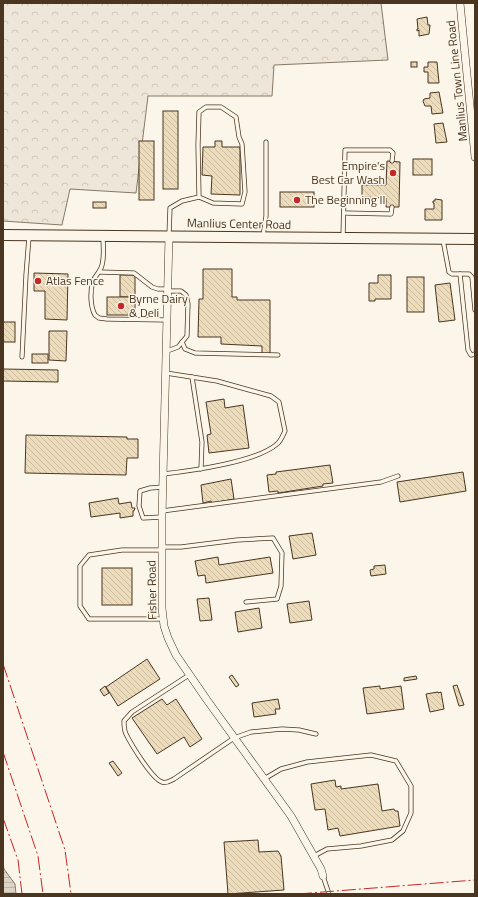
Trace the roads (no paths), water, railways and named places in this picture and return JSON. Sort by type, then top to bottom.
[{"type":"main road","name":"Manlius Center Road","points":[[3,235],[475,239]]},
{"type":"street","name":"Manlius Town Line Road","points":[[460,3],[475,157]]},
{"type":"street","name":"Fisher Road","points":[[169,236],[162,514],[163,619],[168,638],[176,655],[291,816],[314,856],[323,876]]},
{"type":"lane","points":[[169,236],[170,208],[182,201],[199,196],[213,203],[242,204],[245,192],[242,144],[239,137],[236,117],[221,106],[206,106],[199,112],[199,196]]},
{"type":"lane","points":[[263,237],[266,216],[266,142]]},
{"type":"lane","points":[[343,238],[345,150],[390,150],[393,153],[392,161]]},
{"type":"lane","points":[[344,213],[391,214],[392,207]]},
{"type":"lane","points":[[22,357],[26,275],[30,236]]},
{"type":"lane","points":[[103,236],[103,261],[99,272],[93,280],[92,286],[91,304],[95,315],[99,318],[107,319],[167,320]]},
{"type":"lane","points":[[443,239],[448,272],[452,274],[469,274],[472,277],[475,310]]},
{"type":"lane","points":[[99,272],[134,273],[152,287],[182,291],[186,295],[188,304],[187,336],[178,348],[166,351]]},
{"type":"lane","points":[[460,274],[468,350],[471,355],[475,354]]},
{"type":"lane","points":[[182,342],[185,349],[195,353],[278,355]]},
{"type":"lane","points":[[163,474],[201,469],[257,456],[278,444],[285,431],[279,402],[271,396],[216,380],[166,373]]},
{"type":"lane","points":[[192,377],[202,442],[201,469]]},
{"type":"lane","points":[[163,487],[150,488],[140,491],[139,506],[143,518],[381,482],[398,476]]},
{"type":"lane","points":[[163,619],[89,619],[80,606],[80,566],[89,555],[122,550],[181,547],[237,540],[273,538],[282,553],[281,586],[277,599],[246,602]]},
{"type":"lane","points":[[189,675],[132,712],[124,721],[126,733],[156,779],[162,782],[170,782],[234,738],[250,732],[282,729],[300,730],[316,734]]},
{"type":"lane","points":[[264,779],[281,769],[307,762],[371,755],[396,761],[411,786],[411,813],[403,831],[392,840],[362,846],[327,849],[314,856]]},
{"type":"lane","name":"Fisher Road","points":[[323,876],[329,894]]},
{"type":"place","name":"Empire's Best Car Wash","points":[[393,173]]},
{"type":"place","name":"The Beginning II","points":[[297,200]]},
{"type":"place","name":"Atlas Fence","points":[[38,281]]},
{"type":"place","name":"Byrne Dairy & Deli","points":[[121,306]]}]
